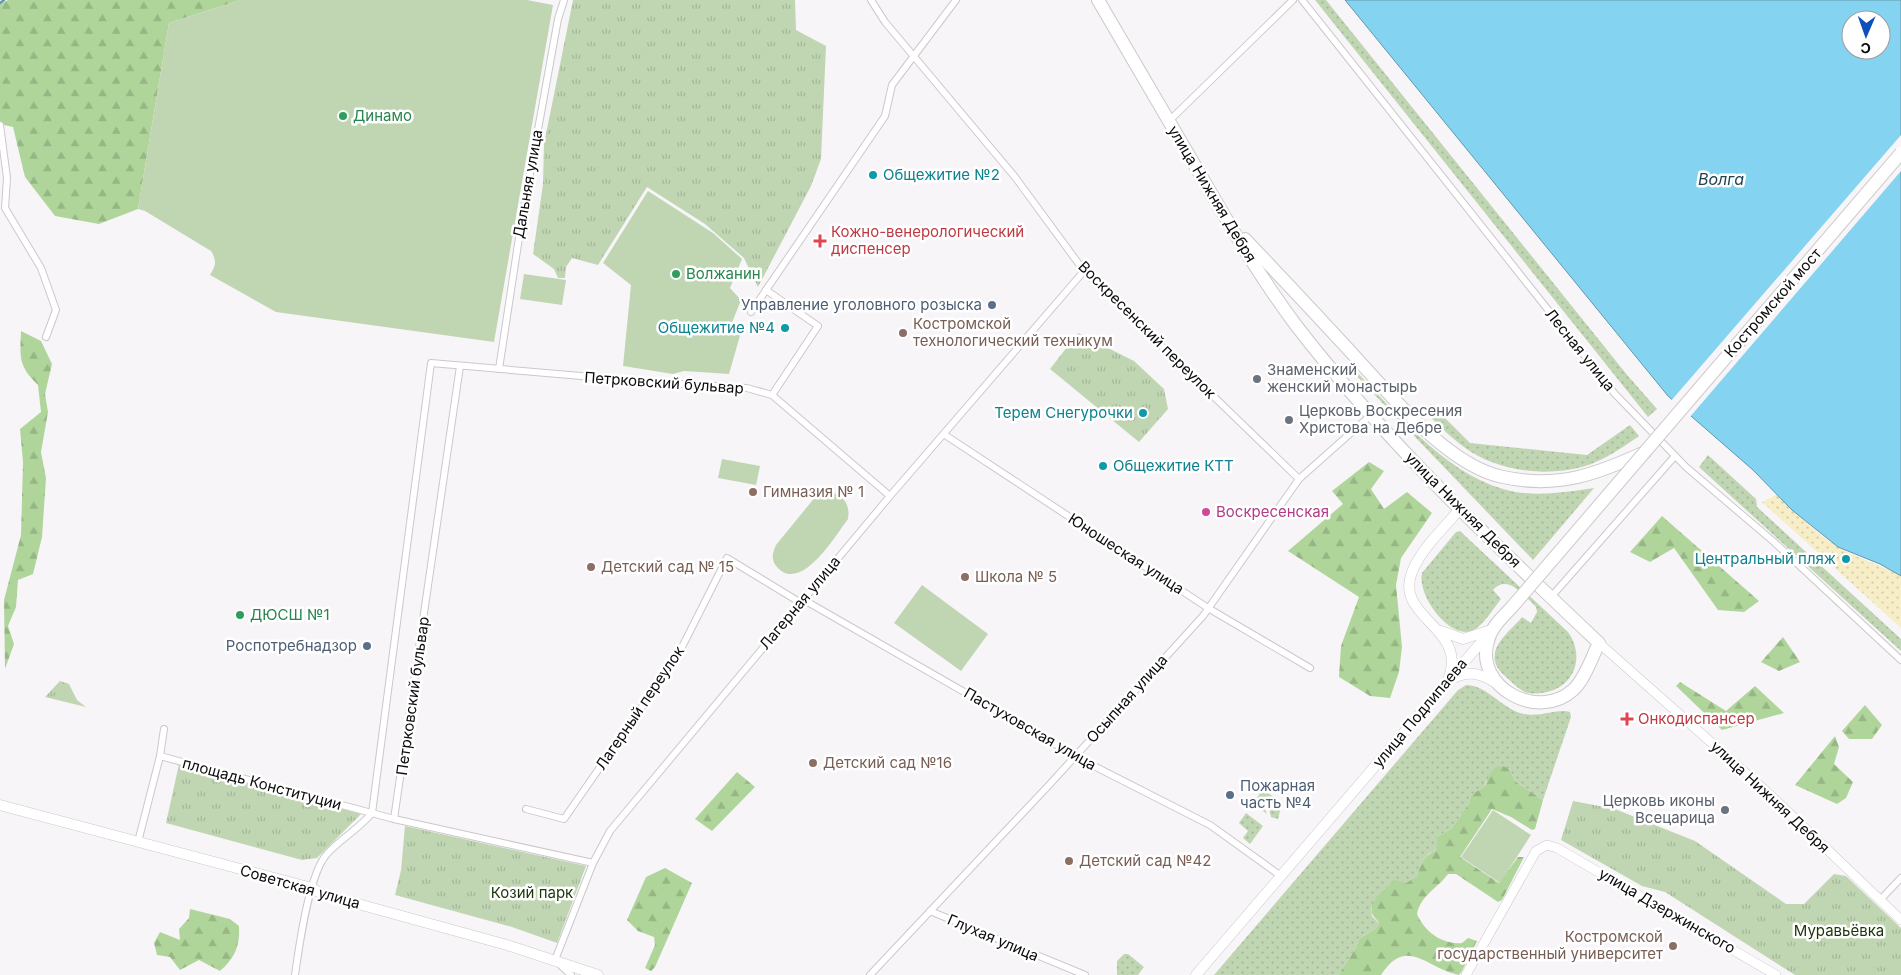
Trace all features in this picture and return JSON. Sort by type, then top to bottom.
[{"type":"highway","name":"улица Нижняя Дебря","points":[[1098,0],[1225,217],[1261,275],[1295,324],[1371,415],[1459,510],[1599,643]]},
{"type":"highway","name":"Костромской мост","points":[[1645,452],[1901,153]]},
{"type":"highway","points":[[1225,217],[1398,402],[1459,458],[1502,477],[1532,482],[1562,481],[1592,475],[1645,452]]},
{"type":"highway","name":"улица Подлипаева","points":[[1492,629],[1645,452]]},
{"type":"highway","points":[[1492,629],[1488,640],[1485,662],[1496,683],[1516,698],[1527,701],[1545,702],[1559,699],[1578,685],[1599,643]]},
{"type":"main road","points":[[1448,680],[1453,663],[1452,652],[1438,630],[1416,606],[1411,595],[1411,574],[1426,550],[1459,510]]},
{"type":"main road","points":[[1438,630],[1463,639],[1492,629]]},
{"type":"main road","name":"улица Подлипаева","points":[[1196,975],[1492,629]]},
{"type":"main road","points":[[1448,680],[1464,673],[1472,673],[1496,683]]},
{"type":"main road","name":"Советская улица","points":[[0,805],[312,888],[322,894],[555,960],[598,975]]},
{"type":"street","name":"Дальняя улица","points":[[499,369],[522,218],[558,19],[564,0]]},
{"type":"street","points":[[871,0],[885,22],[912,55]]},
{"type":"street","points":[[751,312],[885,116],[892,85],[912,55],[956,0]]},
{"type":"street","points":[[1169,121],[1293,0]]},
{"type":"street","name":"Лесная улица","points":[[1302,0],[1615,394],[1675,456],[1774,542],[1901,660]]},
{"type":"street","name":"Воскресенский переулок","points":[[912,55],[1015,177],[1084,271],[1299,479]]},
{"type":"street","points":[[0,125],[7,178],[5,208],[41,268],[56,310],[46,337]]},
{"type":"street","name":"Лагерная улица","points":[[555,960],[593,863],[610,831],[890,496],[945,435],[1084,271]]},
{"type":"street","points":[[766,290],[818,326],[772,396]]},
{"type":"street","name":"Петрковский бульвар","points":[[369,812],[383,731],[431,363],[747,388],[772,396],[890,496]]},
{"type":"street","name":"Петрковский бульвар","points":[[394,819],[460,366]]},
{"type":"street","name":"Осыпная улица","points":[[870,975],[1076,756],[1208,608],[1299,479],[1371,415]]},
{"type":"street","name":"Юношеская улица","points":[[945,435],[1208,608],[1310,668]]},
{"type":"street","points":[[1551,598],[1675,456]]},
{"type":"street","name":"Пастуховская улица","points":[[727,558],[1076,756],[1210,825],[1281,876]]},
{"type":"street","name":"Лагерный переулок","points":[[526,809],[564,819],[678,655],[727,558]]},
{"type":"street","name":"улица Нижняя Дебря","points":[[1599,643],[1766,791],[1901,920]]},
{"type":"street","points":[[138,842],[160,756],[164,729]]},
{"type":"street","name":"площадь Конституции","points":[[160,756],[394,819]]},
{"type":"street","points":[[364,822],[369,812]]},
{"type":"street","points":[[295,975],[301,934],[318,866],[327,853],[364,822],[382,815]]},
{"type":"street","points":[[394,819],[593,863]]},
{"type":"street","name":"улица Дзержинского","points":[[1466,975],[1536,850],[1547,846],[1557,848],[1776,975]]},
{"type":"street","points":[[1880,900],[1901,878]]},
{"type":"street","name":"Глухая улица","points":[[930,911],[1085,975]]},
{"type":"street","points":[[555,960],[571,975]]},
{"type":"green space","points":[[8,0],[241,0],[169,23],[138,209],[99,224],[55,216],[25,177],[13,127],[0,124],[0,4]]},
{"type":"green space","name":"Динамо","points":[[241,0],[527,0],[553,5],[494,342],[276,312],[210,275],[215,263],[211,251],[145,211],[138,209],[169,23]]},
{"type":"green space","points":[[573,0],[795,0],[796,30],[826,46],[821,159],[811,186],[758,287],[744,258],[705,224],[647,187],[598,265],[572,258],[566,267],[565,278],[558,278],[554,269],[533,254],[543,184],[544,144]]},
{"type":"green space","points":[[1315,0],[1326,0],[1628,376],[1657,409],[1648,417]]},
{"type":"green space","name":"Волжанин","points":[[648,191],[713,233],[742,259],[730,288],[741,300],[731,325],[741,332],[729,374],[684,371],[673,374],[623,366],[631,285],[603,263]]},
{"type":"green space","points":[[524,274],[566,280],[562,305],[520,299]]},
{"type":"green space","points":[[21,331],[41,341],[52,364],[45,394],[48,412],[41,452],[46,478],[42,537],[33,574],[18,580],[16,607],[8,626],[14,644],[5,669],[4,600],[21,535],[23,462],[20,429],[41,412],[38,385],[27,372],[22,361],[20,348]]},
{"type":"green space","points":[[1078,333],[1134,361],[1164,389],[1168,409],[1139,442],[1050,369]]},
{"type":"green space","points":[[1350,365],[1420,437],[1460,469],[1481,481],[1514,492],[1537,494],[1594,488],[1533,560],[1348,367]]},
{"type":"green space","points":[[1431,404],[1470,443],[1587,455],[1630,425],[1639,436],[1605,458],[1582,467],[1552,471],[1521,470],[1491,462],[1464,447],[1424,411]]},
{"type":"green space","points":[[1708,455],[1756,499],[1757,507],[1901,639],[1901,651],[1699,467]]},
{"type":"green space","points":[[722,459],[760,466],[756,485],[718,478]]},
{"type":"green space","points":[[1369,462],[1384,471],[1371,489],[1384,509],[1407,492],[1432,513],[1401,558],[1396,585],[1402,647],[1399,672],[1390,698],[1370,696],[1339,677],[1341,646],[1359,597],[1288,551],[1343,504],[1332,491]]},
{"type":"green space","points":[[823,491],[834,493],[846,502],[848,519],[817,560],[807,568],[796,573],[786,573],[777,567],[774,562],[773,554],[776,545],[816,496]]},
{"type":"green space","points":[[1662,516],[1759,601],[1744,612],[1718,610],[1674,548],[1650,562],[1630,552]]},
{"type":"green space","points":[[1460,531],[1568,632],[1576,652],[1576,661],[1574,671],[1562,686],[1552,691],[1534,694],[1527,693],[1502,674],[1497,666],[1495,653],[1499,643],[1522,617],[1531,623],[1537,612],[1536,607],[1516,588],[1504,584],[1498,585],[1493,590],[1501,599],[1484,621],[1472,631],[1463,632],[1453,628],[1444,622],[1429,603],[1424,592],[1422,573],[1456,532]]},
{"type":"green space","points":[[922,585],[988,634],[961,671],[894,623]]},
{"type":"green space","points":[[1783,637],[1800,662],[1779,671],[1761,662]]},
{"type":"green space","points":[[60,681],[69,684],[77,700],[86,707],[45,697]]},
{"type":"green space","points":[[1680,682],[1726,711],[1755,686],[1784,713],[1722,730],[1676,686]]},
{"type":"green space","points":[[1466,685],[1487,692],[1506,706],[1527,715],[1559,711],[1570,712],[1571,717],[1543,800],[1516,782],[1509,769],[1486,781],[1485,786],[1471,795],[1469,803],[1452,828],[1437,837],[1437,850],[1423,860],[1417,876],[1406,883],[1395,881],[1371,908],[1372,916],[1379,923],[1376,928],[1359,939],[1339,975],[1214,975],[1458,690]]},
{"type":"green space","points":[[1865,705],[1882,725],[1872,739],[1849,739],[1842,731]]},
{"type":"green space","points":[[1835,736],[1839,747],[1834,764],[1853,782],[1846,798],[1837,804],[1795,785]]},
{"type":"green space","points":[[179,764],[361,814],[317,858],[302,860],[166,823]]},
{"type":"green space","points":[[1503,766],[1509,769],[1516,782],[1543,800],[1535,829],[1532,830],[1511,817],[1492,809],[1460,857],[1499,883],[1518,857],[1524,857],[1502,900],[1498,902],[1456,874],[1448,874],[1422,902],[1417,914],[1424,926],[1441,939],[1455,943],[1462,943],[1468,938],[1477,941],[1459,975],[1409,956],[1400,957],[1391,963],[1381,975],[1339,975],[1359,939],[1376,928],[1379,923],[1372,913],[1375,899],[1395,880],[1406,883],[1417,876],[1423,860],[1437,850],[1437,837],[1452,828],[1469,803],[1471,795],[1485,786],[1490,773],[1496,767]]},
{"type":"green space","points":[[737,772],[755,787],[712,831],[695,819]]},
{"type":"green space","points":[[1247,778],[1282,803],[1278,819],[1271,817],[1267,799],[1261,800],[1267,814],[1254,804],[1260,793],[1244,781]]},
{"type":"green space","name":"Муравьёвка","points":[[1573,801],[1615,809],[1695,841],[1786,904],[1804,904],[1834,874],[1846,876],[1901,928],[1901,975],[1795,975],[1665,892],[1642,886],[1561,840]]},
{"type":"green space","points":[[1493,810],[1531,835],[1500,883],[1461,857]]},
{"type":"green space","points":[[1246,813],[1263,826],[1250,844],[1243,838],[1248,831],[1239,823]]},
{"type":"green space","name":"Козий парк","points":[[405,826],[586,866],[557,943],[512,927],[395,895],[401,870]]},
{"type":"green space","points":[[665,868],[692,883],[655,967],[651,971],[645,968],[655,945],[654,937],[638,931],[627,920],[646,877]]},
{"type":"green space","points":[[190,909],[230,919],[239,926],[239,940],[236,951],[220,971],[199,960],[180,970],[170,957],[157,955],[154,943],[160,932],[180,940],[179,929],[189,918]]},
{"type":"green space","points":[[1124,954],[1128,954],[1144,967],[1138,975],[1117,975],[1117,961]]},
{"type":"sand","name":"Центральный пляж","points":[[1778,494],[1807,523],[1832,543],[1847,552],[1901,576],[1901,628],[1762,502]]},
{"type":"water","name":"Волга","points":[[1345,0],[1901,0],[1901,576],[1880,564],[1838,547],[1792,510],[1753,470],[1668,396]]},
{"type":"pier","points":[[1901,135],[1901,171],[1689,418],[1670,402]]},
{"type":"waterway","points":[[0,3],[4,0]]},
{"type":"place","name":"Динамо","points":[[343,116]]},
{"type":"place","name":"Общежитие №2","points":[[873,175]]},
{"type":"place","name":"Кожно-венерологический диспенсер","points":[[820,241]]},
{"type":"place","name":"Волжанин","points":[[676,274]]},
{"type":"place","name":"Управление уголовного розыска","points":[[992,305]]},
{"type":"place","name":"Общежитие №4","points":[[785,328]]},
{"type":"place","name":"Костромской технологический техникум","points":[[903,333]]},
{"type":"place","name":"Знаменский женский монастырь","points":[[1257,379]]},
{"type":"place","name":"Терем Cнегурочки","points":[[1143,413]]},
{"type":"place","name":"Церковь Воскресения Христова на Дебре","points":[[1289,420]]},
{"type":"place","name":"Общежитие КТТ","points":[[1103,466]]},
{"type":"place","name":"Гимназия № 1","points":[[753,492]]},
{"type":"place","name":"Воскресенская","points":[[1206,512]]},
{"type":"place","name":"Центральный пляж","points":[[1846,559]]},
{"type":"place","name":"Детский сад № 15","points":[[591,567]]},
{"type":"place","name":"Школа № 5","points":[[965,577]]},
{"type":"place","name":"ДЮСШ №1","points":[[240,615]]},
{"type":"place","name":"Роспотребнадзор","points":[[367,646]]},
{"type":"place","name":"Онкодиспансер","points":[[1627,719]]},
{"type":"place","name":"Детский сад №16","points":[[813,763]]},
{"type":"place","name":"Пожарная часть №4","points":[[1230,795]]},
{"type":"place","name":"Церковь иконы Всецарица","points":[[1725,810]]},
{"type":"place","name":"Детский сад №42","points":[[1069,861]]},
{"type":"place","name":"Костромской государственный университет","points":[[1673,946]]}]
